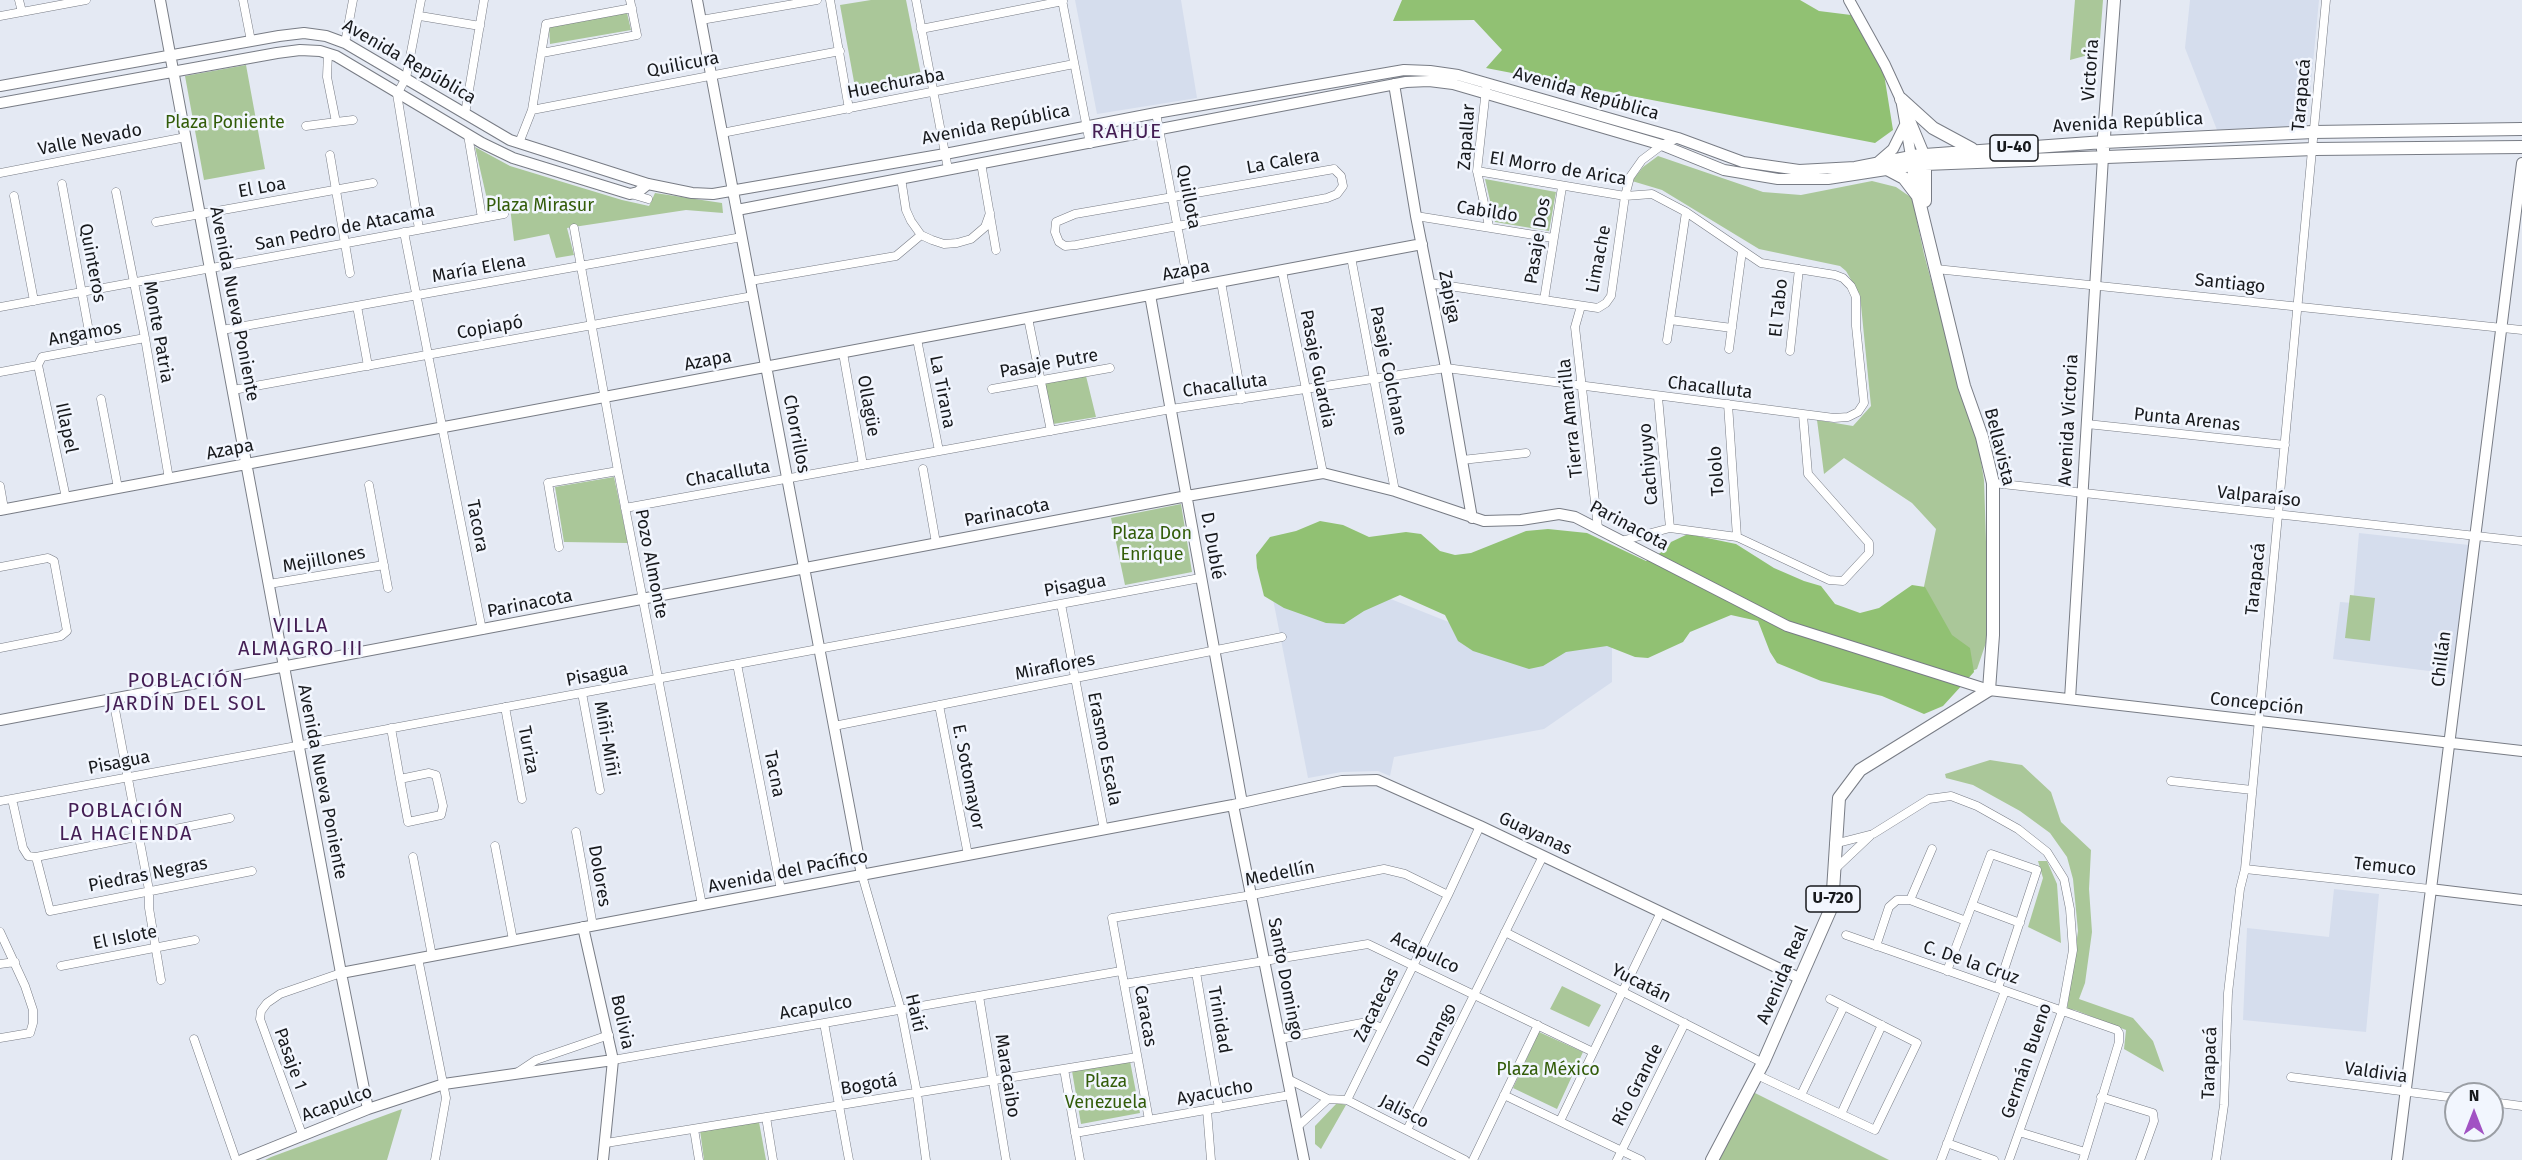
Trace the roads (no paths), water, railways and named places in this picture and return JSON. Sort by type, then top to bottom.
[{"type":"main road","name":"Victoria","points":[[2104,142],[2114,0]]},
{"type":"main road","points":[[1901,99],[1933,128],[1976,150]]},
{"type":"main road","name":"Avenida República","points":[[1918,160],[1976,150],[2104,142],[2313,132],[2522,129]]},
{"type":"main road","name":"Avenida Victoria","points":[[2103,157],[2104,142]]},
{"type":"main road","name":"Avenida República","points":[[1918,160],[2103,157],[2314,149],[2522,147]]},
{"type":"main road","name":"Bellavista","points":[[1918,160],[1918,196],[1964,386],[1982,436],[1993,483],[1994,635],[1989,690]]},
{"type":"main road","name":"Bellavista","points":[[1918,160],[1924,217]]},
{"type":"main road","points":[[1887,169],[1904,178],[1918,196]]},
{"type":"main road","name":"Avenida Real","points":[[1712,1160],[1764,1063],[1832,906],[1834,844],[1839,798],[1860,770],[1989,690]]},
{"type":"street","points":[[19,0],[22,12]]},
{"type":"street","points":[[0,16],[86,0]]},
{"type":"street","name":"Avenida Nueva Poniente","points":[[160,0],[341,973],[369,1109]]},
{"type":"street","points":[[243,0],[251,41]]},
{"type":"street","points":[[345,43],[353,0]]},
{"type":"street","points":[[419,229],[397,94],[406,78],[422,0]]},
{"type":"street","points":[[465,114],[484,0]]},
{"type":"street","name":"Chorrillos","points":[[697,0],[862,875]]},
{"type":"street","points":[[701,20],[817,0]]},
{"type":"street","points":[[830,0],[849,109]]},
{"type":"street","points":[[916,0],[948,169]]},
{"type":"street","points":[[921,29],[1063,0],[1089,144]]},
{"type":"street","name":"Bellavista","points":[[1849,0],[1901,99],[1918,160]]},
{"type":"street","name":"Tarapacá","points":[[2216,1160],[2224,1106],[2228,993],[2240,889],[2245,869],[2314,149],[2313,132],[2326,0]]},
{"type":"street","points":[[519,143],[532,110],[546,24],[631,4],[637,35],[542,53]]},
{"type":"street","points":[[420,16],[480,26]]},
{"type":"street","name":"Avenida República","points":[[0,86],[251,41],[304,33],[326,36],[345,43],[519,143],[648,184],[692,193],[713,194],[1404,70],[1443,73],[1486,90],[1662,145],[1706,164],[1760,177],[1795,180],[1828,179],[1887,169],[1918,160]]},
{"type":"street","name":"Avenida República","points":[[0,103],[290,51],[328,53],[468,135],[513,158],[648,199]]},
{"type":"street","name":"Quilicura","points":[[532,110],[840,51]]},
{"type":"street","points":[[328,53],[327,77],[336,122]]},
{"type":"street","name":"Huechuraba","points":[[722,133],[1074,64]]},
{"type":"street","name":"Avenida República","points":[[737,210],[1418,81],[1441,82],[1486,90],[1678,138],[1725,157],[1780,168],[1827,170],[1918,160]]},
{"type":"street","name":"Zapiga","points":[[1394,84],[1472,518]]},
{"type":"street","name":"Zapallar","points":[[1486,90],[1477,171],[1489,226]]},
{"type":"street","name":"Bellavista","points":[[1901,99],[1906,125],[1918,160]]},
{"type":"street","name":"Quillota","points":[[1156,113],[1189,288]]},
{"type":"street","points":[[306,126],[353,120]]},
{"type":"street","points":[[1873,164],[1893,149],[1906,125]]},
{"type":"street","points":[[468,135],[482,218]]},
{"type":"street","name":"Valle Nevado","points":[[0,173],[186,137]]},
{"type":"street","name":"Limache","points":[[1429,283],[1598,308],[1611,296],[1625,196],[1630,177],[1642,160],[1662,145],[1678,138]]},
{"type":"street","points":[[330,155],[350,273]]},
{"type":"street","name":"Avenida Victoria","points":[[2070,699],[2103,157]]},
{"type":"street","points":[[981,163],[996,250]]},
{"type":"street","name":"Chillán","points":[[2397,1160],[2522,163]]},
{"type":"street","points":[[575,178],[584,164]]},
{"type":"street","name":"La Calera","points":[[1334,169],[1341,176],[1343,186],[1337,194],[1327,198],[1065,246],[1059,242],[1055,232],[1056,222],[1064,217],[1172,197],[1334,169]]},
{"type":"street","name":"El Morro de Arica","points":[[1477,171],[1625,196],[1653,194],[1686,212],[1761,262],[1839,276],[1851,286],[1856,297],[1856,326],[1864,403],[1858,412],[1848,417],[1834,418]]},
{"type":"street","points":[[902,178],[906,210],[921,235],[944,244],[971,239],[985,227],[990,213]]},
{"type":"street","name":"El Loa","points":[[156,222],[373,183]]},
{"type":"street","name":"Quinteros","points":[[62,184],[92,348]]},
{"type":"street","points":[[627,193],[638,192],[648,184]]},
{"type":"street","name":"Pasaje Dos","points":[[1544,300],[1562,187]]},
{"type":"street","name":"Monte Patria","points":[[116,192],[145,338],[169,479]]},
{"type":"street","points":[[14,196],[33,301]]},
{"type":"street","points":[[1667,340],[1686,212]]},
{"type":"street","name":"San Pedro de Atacama","points":[[0,307],[504,213]]},
{"type":"street","name":"Cabildo","points":[[1416,216],[1553,238]]},
{"type":"street","name":"Pozo Almonte","points":[[574,228],[618,471],[702,905]]},
{"type":"street","name":"Tacora","points":[[404,232],[482,630]]},
{"type":"street","points":[[750,281],[896,256],[921,235]]},
{"type":"street","name":"María Elena","points":[[222,330],[742,237]]},
{"type":"street","name":"Azapa","points":[[2,510],[1422,244]]},
{"type":"street","points":[[1729,348],[1742,251]]},
{"type":"street","name":"Pasaje Colchane","points":[[1351,257],[1395,491]]},
{"type":"street","name":"El Tabo","points":[[1790,351],[1799,269]]},
{"type":"street","name":"Santiago","points":[[1936,269],[2522,330]]},
{"type":"street","name":"Pasaje Guardia","points":[[1282,271],[1323,473]]},
{"type":"street","points":[[1221,282],[1242,399]]},
{"type":"street","name":"D. Dublé","points":[[1150,295],[1214,650],[1238,804]]},
{"type":"street","name":"Copiapó","points":[[233,390],[753,296]]},
{"type":"street","points":[[357,306],[368,366]]},
{"type":"street","name":"Tierra Amarilla","points":[[1581,306],[1575,327],[1598,528]]},
{"type":"street","points":[[1028,318],[1051,431]]},
{"type":"street","points":[[1670,320],[1732,328]]},
{"type":"street","name":"Angamos","points":[[0,372],[38,365],[42,357],[145,338]]},
{"type":"street","name":"La Tirana","points":[[917,339],[939,451]]},
{"type":"street","name":"Ollagüe","points":[[843,352],[863,465]]},
{"type":"street","name":"Illapel","points":[[38,365],[66,498]]},
{"type":"street","name":"Pasaje Putre","points":[[992,389],[1110,368]]},
{"type":"street","name":"Chacalluta","points":[[625,508],[1171,409],[1446,368],[1834,418]]},
{"type":"street","name":"Cachiyuyo","points":[[1658,397],[1670,528]]},
{"type":"street","points":[[101,399],[118,488]]},
{"type":"street","name":"Tololo","points":[[1728,404],[1737,537]]},
{"type":"street","points":[[1621,541],[1670,528],[1737,537],[1836,582],[1843,581],[1869,553],[1869,543],[1808,474],[1803,415]]},
{"type":"street","name":"Punta Arenas","points":[[2087,424],[2285,445]]},
{"type":"street","points":[[1462,460],[1526,453]]},
{"type":"street","points":[[923,469],[936,543]]},
{"type":"street","points":[[559,548],[548,483],[618,471]]},
{"type":"street","name":"Parinacota","points":[[0,720],[1187,496],[1323,473],[1395,491],[1484,521],[1521,520],[1559,514],[1583,519],[1621,541],[1787,626],[1989,690]]},
{"type":"street","name":"Valparaíso","points":[[1993,483],[2522,541]]},
{"type":"street","name":"Mejillones","points":[[369,485],[388,588]]},
{"type":"street","points":[[0,486],[2,510]]},
{"type":"street","points":[[0,567],[48,558],[54,561],[67,631],[61,636],[0,648]]},
{"type":"street","name":"Mejillones","points":[[269,584],[384,565]]},
{"type":"street","name":"Pisagua","points":[[0,801],[1200,578]]},
{"type":"street","name":"Erasmo Escala","points":[[1061,604],[1104,830]]},
{"type":"street","name":"Miraflores","points":[[834,726],[1282,637]]},
{"type":"street","name":"Tacna","points":[[737,664],[781,890]]},
{"type":"street","name":"Concepción","points":[[1989,690],[2522,751]]},
{"type":"street","name":"Miñi-Miñi","points":[[582,693],[600,790]]},
{"type":"street","points":[[113,699],[149,890],[149,908],[161,980]]},
{"type":"street","name":"E. Sotomayor","points":[[939,705],[968,855]]},
{"type":"street","name":"Turiza","points":[[505,707],[522,799]]},
{"type":"street","points":[[391,728],[400,779],[408,822],[441,815],[443,806],[436,776],[429,773],[400,779]]},
{"type":"street","name":"Guayanas","points":[[1238,804],[1342,781],[1377,780],[1480,826],[1802,979]]},
{"type":"street","points":[[2171,781],[2252,790]]},
{"type":"street","name":"Germán Bueno","points":[[1834,870],[1873,834],[1929,799],[1951,796],[1977,806],[2018,829],[2047,852],[2064,879],[2070,909],[2073,950],[2062,1011],[2009,1160]]},
{"type":"street","points":[[12,799],[24,848],[28,856],[36,857],[230,818]]},
{"type":"street","name":"Avenida del Pacífico","points":[[341,973],[1238,804]]},
{"type":"street","name":"Santo Domingo","points":[[1238,804],[1252,895],[1304,1160]]},
{"type":"street","name":"Zacatecas","points":[[1347,1100],[1480,826]]},
{"type":"street","name":"Dolores","points":[[576,832],[588,926]]},
{"type":"street","name":"Germán Bueno","points":[[1834,844],[1873,834]]},
{"type":"street","points":[[495,846],[513,940]]},
{"type":"street","points":[[1910,900],[1932,849]]},
{"type":"street","points":[[1941,1160],[2002,990],[2037,870],[1992,854],[1947,971]]},
{"type":"street","name":"Durango","points":[[1407,1130],[1543,856]]},
{"type":"street","name":"Piedras Negras","points":[[36,857],[50,911],[252,871]]},
{"type":"street","points":[[413,857],[432,956]]},
{"type":"street","name":"Medellín","points":[[1112,918],[1252,895],[1384,869],[1405,874],[1448,895]]},
{"type":"street","name":"Temuco","points":[[2245,869],[2522,900]]},
{"type":"street","name":"Haití","points":[[862,875],[900,1010],[917,1093],[926,1160]]},
{"type":"street","points":[[1876,946],[1889,907],[1897,900],[1910,900],[1966,921]]},
{"type":"street","points":[[1972,905],[2020,923]]},
{"type":"street","points":[[1560,1121],[1661,912]]},
{"type":"street","name":"Caracas","points":[[1112,918],[1149,1120]]},
{"type":"street","name":"Bolivia","points":[[588,926],[613,1060],[603,1160]]},
{"type":"street","points":[[0,932],[15,962],[33,1010],[30,1033],[0,1038]]},
{"type":"street","name":"Yucatán","points":[[1505,932],[1764,1063]]},
{"type":"street","name":"C. De la Cruz","points":[[1846,935],[2112,1028],[2119,1033],[2119,1042],[2101,1097]]},
{"type":"street","name":"El Islote","points":[[61,966],[195,940]]},
{"type":"street","name":"Acapulco","points":[[1124,984],[1368,944],[1593,1052]]},
{"type":"street","points":[[418,958],[446,1098],[435,1160]]},
{"type":"street","points":[[0,964],[15,962]]},
{"type":"street","name":"Acapulco","points":[[242,1160],[302,1134],[444,1084],[613,1060],[1121,971]]},
{"type":"street","name":"Trinidad","points":[[1196,972],[1219,1107]]},
{"type":"street","name":"Pasaje 1","points":[[302,1134],[260,1020],[261,1011],[267,1003],[280,994],[341,973]]},
{"type":"street","name":"Maracaibo","points":[[979,996],[1006,1160]]},
{"type":"street","points":[[1757,1075],[1875,1130],[1917,1043],[1830,999]]},
{"type":"street","points":[[1801,1095],[1844,1006]]},
{"type":"street","points":[[1280,1039],[1367,1022],[1382,1028]]},
{"type":"street","points":[[824,1023],[849,1160]]},
{"type":"street","name":"Río Grande","points":[[1617,1160],[1685,1023]]},
{"type":"street","points":[[1473,1160],[1538,1025]]},
{"type":"street","points":[[1841,1114],[1882,1025]]},
{"type":"street","name":"Acapulco","points":[[516,1073],[536,1060],[609,1035]]},
{"type":"street","points":[[194,1039],[236,1160]]},
{"type":"street","name":"Bogotá","points":[[606,1143],[1137,1057]]},
{"type":"street","points":[[1064,1069],[1080,1160]]},
{"type":"street","name":"Valdivia","points":[[2291,1077],[2444,1097]]},
{"type":"street","name":"Jalisco","points":[[1288,1079],[1328,1099],[1347,1100],[1465,1160]]},
{"type":"street","name":"Ayacucho","points":[[1075,1133],[1290,1095]]},
{"type":"street","points":[[1504,1095],[1641,1160]]},
{"type":"street","points":[[2019,1132],[2084,1156],[2101,1097],[2150,1111],[2154,1115],[2140,1160]]},
{"type":"street","points":[[1297,1127],[1328,1099]]},
{"type":"street","points":[[2504,1104],[2522,1106]]},
{"type":"street","points":[[1206,1110],[1211,1160]]},
{"type":"street","points":[[766,1117],[773,1160]]},
{"type":"street","points":[[694,1128],[699,1160]]},
{"type":"street","points":[[1947,1143],[1994,1160]]},
{"type":"district","name":"RAHUE","points":[[1127,132]]},
{"type":"district","name":"VILLA ALMAGRO III","points":[[301,638]]},
{"type":"district","name":"POBLACIÓN JARDÍN DEL SOL","points":[[186,692]]},
{"type":"district","name":"POBLACIÓN LA HACIENDA","points":[[126,822]]},
{"type":"park label","name":"Plaza Poniente","points":[[225,123]]},
{"type":"park label","name":"Plaza Mirasur","points":[[540,206]]},
{"type":"park label","name":"Plaza Don Enrique","points":[[1152,544]]},
{"type":"park label","name":"Plaza México","points":[[1548,1070]]},
{"type":"park label","name":"Plaza Venezuela","points":[[1106,1092]]}]
